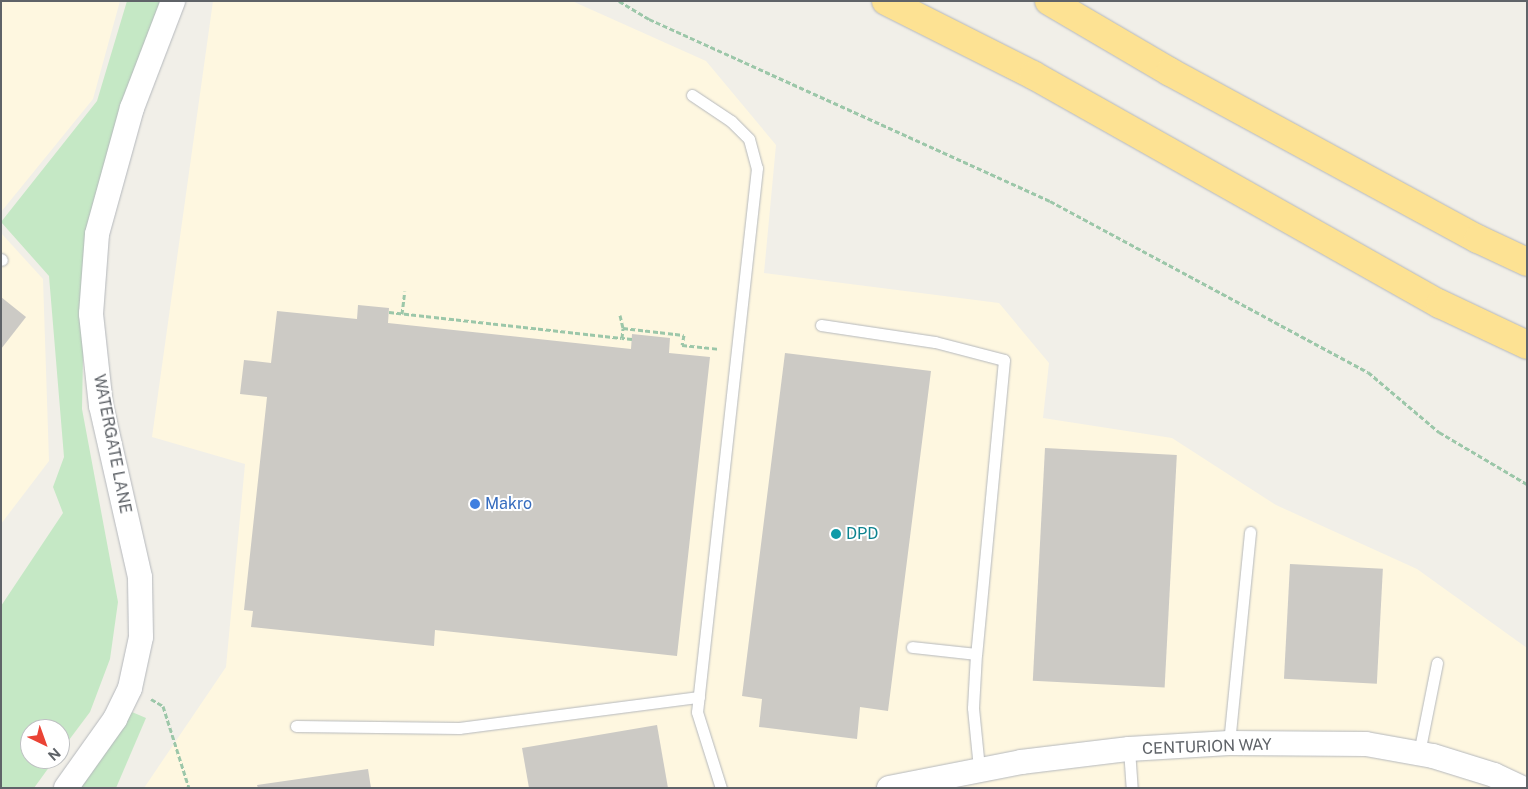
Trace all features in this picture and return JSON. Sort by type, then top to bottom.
[{"type":"highway","points":[[886,1],[1033,75],[1440,304],[1527,345]]},
{"type":"highway","points":[[916,1],[1033,75]]},
{"type":"highway","points":[[1049,1],[1170,72],[1478,239],[1527,262]]},
{"type":"street","name":"WATERGATE LANE","points":[[66,788],[115,719],[130,688],[142,637],[140,577],[101,406],[91,314],[97,234],[132,108],[173,1]]},
{"type":"street","name":"CENTURION WAY","points":[[889,788],[980,768],[1130,749],[1229,743],[1366,744],[1419,754],[1494,775],[1522,788]]},
{"type":"lane","points":[[692,95],[731,121],[749,139],[757,168],[735,350],[697,712],[720,788]]},
{"type":"lane","points":[[821,325],[935,342],[1004,360],[976,654],[973,708],[980,768]]},
{"type":"lane","points":[[1229,743],[1250,532]]},
{"type":"lane","points":[[912,647],[976,654]]},
{"type":"lane","points":[[1419,754],[1437,663]]},
{"type":"lane","points":[[296,726],[459,728],[699,697]]},
{"type":"lane","points":[[1130,749],[1132,788]]},
{"type":"path","points":[[619,1],[649,19],[1050,201],[1368,372],[1439,432],[1527,484]]},
{"type":"path","points":[[402,314],[405,291]]},
{"type":"path","points":[[389,312],[632,340]]},
{"type":"path","points":[[620,315],[624,328],[622,338]]},
{"type":"path","points":[[624,328],[684,335],[682,345],[735,350]]},
{"type":"path","points":[[130,688],[163,706],[189,788]]},
{"type":"shaded area","points":[[1,1],[120,1],[93,99],[1,212]]},
{"type":"shaded area","points":[[213,1],[572,1],[706,61],[776,145],[764,273],[999,303],[1049,363],[1043,418],[1172,438],[1276,505],[1417,569],[1527,648],[1527,788],[144,788],[226,667],[245,464],[152,437]]},
{"type":"shaded area","points":[[1,233],[43,279],[49,461],[1,524]]},
{"type":"green space","points":[[127,1],[160,1],[124,101],[85,252],[82,409],[118,602],[110,659],[90,712],[70,739],[70,719],[20,719],[20,769],[48,769],[34,788],[1,788],[1,606],[63,513],[53,487],[64,457],[49,276],[1,222],[97,101]]},
{"type":"green space","points":[[132,712],[146,718],[116,788],[80,788]]},
{"type":"building","points":[[1,297],[26,317],[1,349]]},
{"type":"building","name":"Makro","points":[[358,305],[389,308],[388,323],[631,349],[632,334],[670,338],[669,353],[710,357],[677,656],[435,630],[434,646],[251,627],[253,611],[244,610],[267,397],[240,394],[244,360],[271,363],[277,311],[357,319]]},
{"type":"building","name":"DPD","points":[[785,353],[931,371],[888,711],[860,707],[857,739],[759,727],[762,699],[742,696]]},
{"type":"building","points":[[1045,448],[1177,455],[1165,688],[1033,681]]},
{"type":"building","points":[[1290,564],[1383,569],[1377,684],[1284,679]]},
{"type":"building","points":[[657,725],[668,788],[529,788],[522,748]]},
{"type":"building","points":[[368,769],[371,788],[258,788],[257,785]]},
{"type":"place","name":"Makro","points":[[475,504]]},
{"type":"place","name":"DPD","points":[[836,534]]}]
